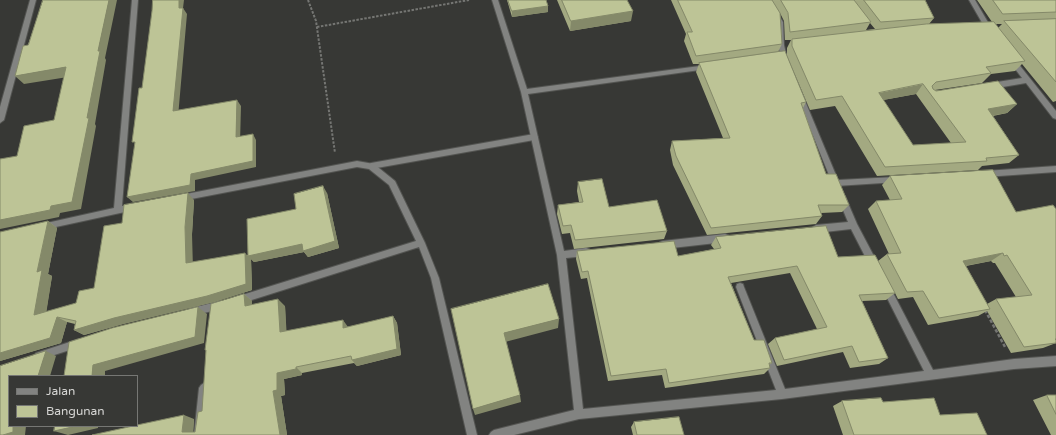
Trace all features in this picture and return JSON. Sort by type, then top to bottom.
[{"type":"street","points":[[0,120],[33,0]]},
{"type":"street","points":[[118,210],[134,0]]},
{"type":"street","points":[[494,0],[524,92],[561,255],[579,414]]},
{"type":"street","points":[[767,0],[780,22],[785,45],[779,56],[788,68]]},
{"type":"street","points":[[972,0],[991,28],[997,40]]},
{"type":"street","points":[[980,28],[991,28]]},
{"type":"street","points":[[1006,51],[1056,116]]},
{"type":"street","points":[[524,92],[716,65]]},
{"type":"street","points":[[982,88],[1028,80]]},
{"type":"street","points":[[796,87],[854,225],[930,374]]},
{"type":"street","points":[[173,200],[357,164],[371,166],[534,137]]},
{"type":"street","points":[[371,166],[392,183],[421,243],[435,278],[472,435]]},
{"type":"street","points":[[977,174],[1056,169]]},
{"type":"street","points":[[836,183],[906,180]]},
{"type":"street","points":[[31,229],[141,206]]},
{"type":"street","points":[[806,230],[854,225]]},
{"type":"street","points":[[656,245],[735,237]]},
{"type":"street","points":[[186,314],[214,310],[421,243]]},
{"type":"street","points":[[561,255],[593,252]]},
{"type":"street","points":[[740,287],[782,394]]},
{"type":"street","points":[[30,359],[88,340]]},
{"type":"street","points":[[494,435],[579,414],[782,394],[930,374],[1014,364],[1056,361]]},
{"type":"street","points":[[199,435],[205,382]]},
{"type":"path","points":[[308,0],[316,27],[337,168]]},
{"type":"path","points":[[316,27],[470,0]]},
{"type":"path","points":[[983,306],[1014,364]]},
{"type":"building","points":[[43,0],[109,0],[98,51],[100,51],[87,118],[89,118],[72,202],[51,206],[50,210],[0,220],[0,159],[17,156],[24,126],[54,120],[66,67],[15,76],[23,46],[28,45]]},
{"type":"building","points":[[153,0],[179,0],[179,8],[183,8],[173,111],[237,100],[236,137],[253,134],[253,161],[191,174],[190,185],[127,197],[135,142],[132,142],[139,88],[142,88]]},
{"type":"building","points":[[508,0],[546,0],[548,6],[512,11]]},
{"type":"building","points":[[562,0],[627,0],[633,11],[571,21]]},
{"type":"building","points":[[678,0],[772,0],[780,13],[782,44],[696,56],[687,32],[692,32]]},
{"type":"building","points":[[781,0],[854,0],[871,22],[790,32],[788,13]]},
{"type":"building","points":[[864,0],[925,0],[934,18],[881,22]]},
{"type":"building","points":[[993,0],[1056,0],[1056,12],[1003,14]]},
{"type":"building","points":[[1056,19],[1056,82],[1004,21]]},
{"type":"building","points":[[994,22],[1025,61],[986,67],[991,73],[936,82],[932,86],[936,91],[998,81],[1017,104],[988,109],[1019,155],[986,158],[987,161],[885,167],[842,96],[816,100],[792,46],[792,39],[926,24]],"holes":[[[923,84],[966,142],[913,145],[879,93]]]},
{"type":"building","points":[[785,51],[806,102],[801,103],[826,174],[836,174],[849,205],[818,205],[822,216],[711,228],[676,156],[672,141],[730,138],[699,63]]},
{"type":"building","points":[[993,170],[1016,212],[1053,205],[1056,209],[1056,343],[1024,347],[996,299],[1032,295],[1007,255],[1004,256],[1003,253],[963,261],[990,309],[939,318],[923,291],[907,292],[887,254],[901,253],[876,201],[902,199],[890,176]]},
{"type":"building","points":[[602,179],[609,207],[657,200],[667,231],[575,240],[571,225],[563,226],[558,205],[583,202],[578,182]]},
{"type":"building","points":[[323,186],[335,241],[303,251],[302,244],[248,256],[247,219],[296,209],[294,194]]},
{"type":"building","points":[[188,193],[185,227],[186,263],[245,253],[246,284],[207,296],[114,318],[74,330],[76,321],[57,317],[50,338],[0,353],[0,232],[48,221],[37,272],[42,270],[34,315],[76,303],[79,291],[94,288],[104,226],[122,223],[124,205]]},
{"type":"building","points":[[826,226],[838,257],[875,255],[895,293],[859,295],[888,358],[859,362],[852,346],[784,360],[775,338],[827,327],[797,266],[728,277],[754,340],[764,340],[772,363],[769,363],[770,368],[669,383],[666,369],[611,376],[588,271],[582,272],[577,251],[674,241],[678,256],[721,248],[716,237]]},
{"type":"building","points":[[548,284],[559,319],[504,333],[520,395],[473,409],[451,309]]},
{"type":"building","points":[[244,294],[245,306],[278,299],[280,332],[343,320],[343,328],[393,316],[397,349],[352,360],[351,356],[296,367],[296,369],[277,373],[277,390],[273,391],[280,435],[92,435],[128,427],[138,427],[138,425],[184,415],[182,432],[195,432],[198,412],[202,411],[205,350],[211,304]]},
{"type":"building","points":[[198,307],[195,337],[93,365],[92,375],[64,375],[69,342],[112,328]]},
{"type":"building","points":[[46,351],[38,375],[8,375],[8,427],[13,427],[13,432],[3,435],[0,435],[0,366]]},
{"type":"building","points":[[1047,395],[1056,395],[1056,414]]},
{"type":"building","points":[[881,398],[883,402],[934,398],[940,415],[977,413],[987,435],[854,435],[842,401]]},
{"type":"building","points":[[679,417],[684,435],[637,435],[634,422]]},
{"type":"building","points":[[55,427],[72,427],[54,431]]}]
